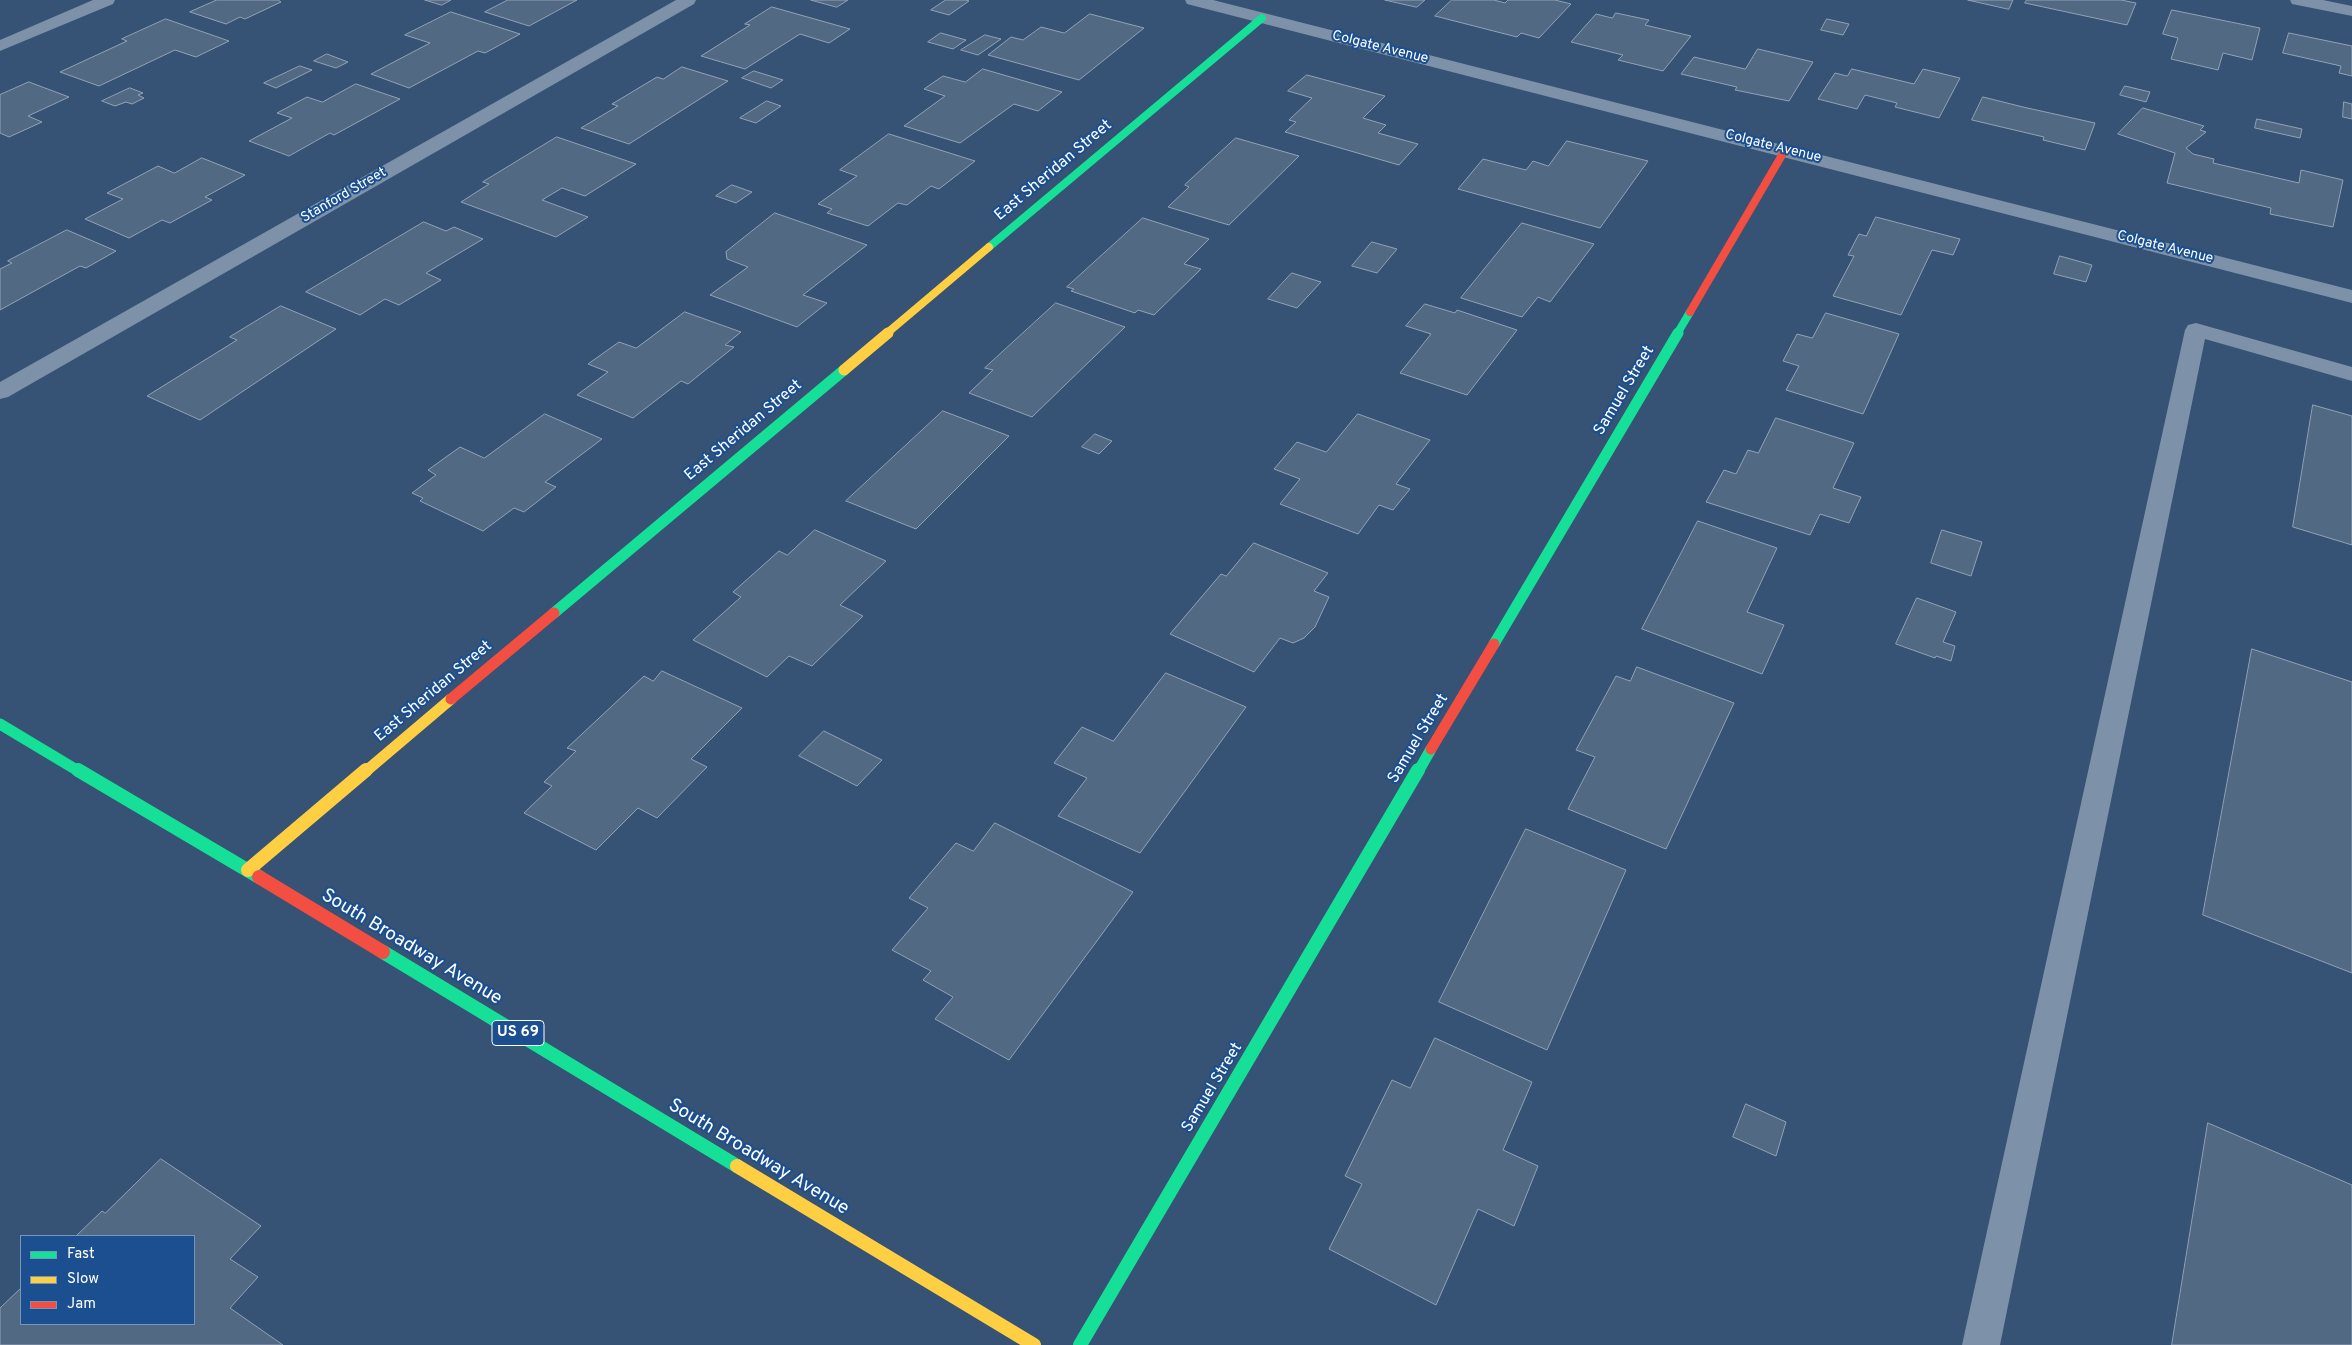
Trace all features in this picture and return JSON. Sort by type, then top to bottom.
[{"type":"street","points":[[0,46],[107,0]]},
{"type":"street","name":"Stanford Street","points":[[0,392],[688,0]]},
{"type":"street","name":"Colgate Avenue","points":[[1193,0],[1786,150],[2352,297]]},
{"type":"street","points":[[2298,0],[2352,11]]},
{"type":"street","name":"East Sheridan Street","points":[[248,870],[1262,18]]},
{"type":"street","name":"Samuel Street","points":[[1080,1345],[1786,150]]},
{"type":"street","points":[[1981,1345],[2196,330],[2352,374]]},
{"type":"street","name":"South Broadway Avenue","points":[[0,724],[248,870],[1034,1345]]},
{"type":"building","points":[[217,0],[278,0],[281,2],[245,19],[240,17],[226,24],[190,12]]},
{"type":"building","points":[[425,0],[451,0],[442,5]]},
{"type":"building","points":[[508,0],[577,0],[529,26],[485,12]]},
{"type":"building","points":[[811,0],[848,0],[837,7]]},
{"type":"building","points":[[946,0],[969,1],[949,15],[931,10]]},
{"type":"building","points":[[1385,0],[1425,0],[1417,7]]},
{"type":"building","points":[[1452,0],[1494,0],[1505,3],[1508,0],[1555,0],[1571,4],[1539,38],[1521,33],[1517,37],[1435,16]]},
{"type":"building","points":[[1968,0],[2013,0],[2009,9]]},
{"type":"building","points":[[2027,0],[2121,0],[2136,3],[2127,25],[2025,3]]},
{"type":"building","points":[[772,7],[850,29],[829,43],[800,34],[745,69],[701,56],[750,25],[745,24]]},
{"type":"building","points":[[2172,10],[2260,28],[2252,60],[2223,53],[2218,70],[2171,59],[2178,38],[2163,34]]},
{"type":"building","points":[[451,12],[520,34],[485,53],[478,51],[409,88],[371,74],[430,43],[405,35]]},
{"type":"building","points":[[1616,13],[1649,20],[1645,25],[1691,36],[1663,71],[1618,60],[1623,55],[1571,42],[1596,14],[1612,18]]},
{"type":"building","points":[[1090,14],[1144,28],[1079,80],[988,55],[1011,37],[1023,40],[1041,27],[1064,33]]},
{"type":"building","points":[[166,19],[229,41],[196,57],[175,50],[99,86],[60,72],[127,41],[122,39]]},
{"type":"building","points":[[1827,19],[1849,24],[1843,35],[1821,30]]},
{"type":"building","points":[[941,33],[966,40],[953,49],[928,42]]},
{"type":"building","points":[[2289,33],[2352,46],[2352,76],[2339,73],[2341,66],[2283,53]]},
{"type":"building","points":[[985,35],[1001,39],[978,55],[961,50]]},
{"type":"building","points":[[1758,49],[1813,62],[1789,101],[1735,90],[1737,87],[1681,74],[1694,57],[1745,69]]},
{"type":"building","points":[[327,54],[348,62],[336,68],[314,61]]},
{"type":"building","points":[[300,66],[312,70],[276,88],[264,83]]},
{"type":"building","points":[[682,67],[728,81],[629,144],[581,128],[618,106],[612,104],[657,77],[663,79]]},
{"type":"building","points":[[983,69],[1062,92],[1038,111],[1014,104],[960,143],[904,126],[945,96],[924,89],[943,76],[965,82]]},
{"type":"building","points":[[1852,69],[1914,84],[1923,69],[1960,78],[1939,118],[1895,107],[1897,103],[1865,95],[1857,109],[1818,99],[1835,73],[1847,76]]},
{"type":"building","points":[[754,71],[783,80],[771,88],[742,78]]},
{"type":"building","points":[[1307,75],[1385,96],[1363,118],[1386,125],[1378,133],[1418,144],[1399,165],[1285,132],[1296,122],[1289,120],[1312,98],[1288,91]]},
{"type":"building","points":[[29,82],[69,97],[28,116],[42,122],[9,137],[0,133],[0,95]]},
{"type":"building","points":[[356,84],[400,99],[334,135],[330,133],[289,156],[249,141],[292,118],[277,113],[307,97],[322,102]]},
{"type":"building","points":[[2125,86],[2150,92],[2146,102],[2120,95]]},
{"type":"building","points":[[130,88],[143,93],[138,95],[144,98],[132,104],[126,102],[115,106],[102,101]]},
{"type":"building","points":[[1983,97],[2095,123],[2085,150],[2043,140],[2044,137],[1972,120]]},
{"type":"building","points":[[767,101],[781,106],[756,123],[740,118]]},
{"type":"building","points":[[2344,102],[2352,104],[2352,119],[2343,117]]},
{"type":"building","points":[[2143,108],[2204,126],[2200,130],[2206,132],[2186,148],[2193,154],[2214,159],[2213,163],[2299,183],[2301,170],[2343,180],[2333,227],[2270,214],[2271,208],[2167,183],[2175,153],[2118,134]]},
{"type":"building","points":[[2257,119],[2302,129],[2300,138],[2255,128]]},
{"type":"building","points":[[889,134],[975,161],[939,189],[931,186],[907,205],[898,203],[868,226],[827,213],[832,209],[818,204],[857,176],[840,170]]},
{"type":"building","points":[[557,137],[636,164],[585,196],[562,188],[542,200],[588,217],[556,237],[461,202],[489,184],[483,182]]},
{"type":"building","points":[[1236,138],[1299,156],[1229,225],[1168,207],[1189,187],[1185,185]]},
{"type":"building","points":[[1567,141],[1648,161],[1600,228],[1458,189],[1483,159],[1526,170],[1533,161],[1548,166]]},
{"type":"building","points":[[202,158],[245,175],[205,197],[212,200],[170,223],[162,220],[129,238],[85,219],[123,199],[107,193],[158,166],[174,173]]},
{"type":"building","points":[[732,185],[752,192],[736,203],[716,196]]},
{"type":"building","points":[[775,213],[867,245],[803,295],[827,303],[797,327],[710,295],[748,267],[727,259],[726,252]]},
{"type":"building","points":[[1876,217],[1960,239],[1953,255],[1932,250],[1901,315],[1833,296],[1854,256],[1848,255],[1859,234],[1866,236]]},
{"type":"building","points":[[1143,218],[1209,239],[1184,264],[1201,269],[1154,315],[1138,310],[1135,313],[1071,291],[1074,289],[1067,287]]},
{"type":"building","points":[[424,222],[446,231],[454,227],[483,239],[426,273],[441,280],[399,305],[385,299],[360,315],[306,292]]},
{"type":"building","points":[[1522,223],[1594,244],[1550,302],[1538,297],[1522,317],[1461,298]]},
{"type":"building","points":[[67,230],[116,251],[86,268],[80,266],[0,310],[0,269],[12,263],[8,261]]},
{"type":"building","points":[[1372,242],[1397,249],[1377,273],[1352,266]]},
{"type":"building","points":[[2060,256],[2092,265],[2086,282],[2054,274]]},
{"type":"building","points":[[1292,273],[1321,282],[1297,308],[1268,299]]},
{"type":"building","points":[[1056,303],[1125,327],[1032,417],[969,393],[993,370],[985,368]]},
{"type":"building","points":[[1425,304],[1455,313],[1457,310],[1517,330],[1467,395],[1400,373],[1431,334],[1406,326]]},
{"type":"building","points":[[281,306],[336,329],[200,420],[147,396],[237,340],[230,337]]},
{"type":"building","points":[[685,312],[741,332],[725,345],[734,347],[688,384],[681,381],[633,418],[577,395],[608,372],[588,364],[619,342],[636,348]]},
{"type":"building","points":[[1826,313],[1899,334],[1863,414],[1786,390],[1799,366],[1783,361],[1797,334],[1812,338]]},
{"type":"building","points":[[2313,405],[2352,416],[2352,545],[2293,527]]},
{"type":"building","points":[[943,411],[1009,436],[916,529],[846,501]]},
{"type":"building","points":[[545,414],[602,439],[545,482],[556,487],[524,512],[514,508],[483,531],[420,501],[423,498],[412,493],[436,475],[428,470],[460,447],[484,458]]},
{"type":"building","points":[[1358,414],[1430,440],[1396,484],[1410,489],[1393,510],[1379,505],[1358,534],[1280,504],[1300,479],[1274,469],[1297,442],[1326,452]]},
{"type":"building","points":[[1776,418],[1854,443],[1833,488],[1861,497],[1849,523],[1820,514],[1810,535],[1706,502],[1724,470],[1736,474],[1748,450],[1758,453]]},
{"type":"building","points":[[1095,434],[1112,441],[1099,454],[1082,447]]},
{"type":"building","points":[[1698,521],[1777,548],[1747,612],[1784,625],[1762,674],[1642,629]]},
{"type":"building","points":[[815,530],[886,561],[840,605],[863,616],[812,666],[789,656],[767,677],[693,640],[741,597],[733,592],[779,551],[787,555]]},
{"type":"building","points":[[1942,530],[1982,542],[1971,576],[1931,563]]},
{"type":"building","points":[[1254,543],[1328,573],[1314,591],[1329,597],[1315,627],[1304,638],[1293,643],[1280,638],[1254,672],[1170,634],[1221,574],[1226,576]]},
{"type":"building","points":[[1917,598],[1956,612],[1943,642],[1955,646],[1951,661],[1936,656],[1935,658],[1896,644]]},
{"type":"building","points":[[2252,649],[2352,682],[2352,973],[2203,915]]},
{"type":"building","points":[[1637,667],[1734,703],[1666,849],[1568,809],[1595,757],[1576,750],[1616,676],[1630,681]]},
{"type":"building","points":[[662,671],[742,708],[691,759],[707,767],[657,818],[638,808],[596,850],[524,813],[552,786],[544,782],[576,751],[567,748],[644,676],[653,681]]},
{"type":"building","points":[[1166,673],[1246,707],[1140,853],[1058,816],[1087,778],[1054,763],[1082,727],[1113,741]]},
{"type":"building","points":[[824,731],[882,760],[857,786],[799,756]]},
{"type":"building","points":[[995,823],[1133,892],[1009,1060],[935,1019],[953,997],[923,980],[931,971],[892,950],[928,908],[909,898],[956,843],[973,851]]},
{"type":"building","points":[[1526,829],[1626,870],[1547,1050],[1439,1002]]},
{"type":"building","points":[[1435,1038],[1532,1082],[1503,1150],[1538,1166],[1514,1226],[1478,1209],[1436,1305],[1329,1249],[1362,1184],[1345,1176],[1392,1080],[1410,1088]]},
{"type":"building","points":[[1746,1104],[1786,1122],[1776,1156],[1733,1137]]},
{"type":"building","points":[[2208,1123],[2352,1185],[2352,1345],[2172,1345]]},
{"type":"building","points":[[161,1159],[261,1226],[230,1259],[258,1277],[230,1308],[283,1345],[0,1345],[0,1308],[20,1289],[20,1325],[195,1325],[195,1235],[77,1235],[102,1211],[105,1213]]},
{"type":"traffic: fast","points":[[989,247],[1262,18]]},
{"type":"traffic: fast","points":[[1494,644],[1690,312]]},
{"type":"traffic: fast","points":[[554,613],[844,370]]},
{"type":"traffic: fast","points":[[0,724],[259,877]]},
{"type":"traffic: fast","points":[[1080,1345],[1431,749]]},
{"type":"traffic: fast","points":[[383,952],[737,1166]]},
{"type":"traffic: slow","points":[[844,370],[989,247]]},
{"type":"traffic: slow","points":[[248,870],[451,699]]},
{"type":"traffic: slow","points":[[737,1166],[1034,1345]]},
{"type":"traffic: jam","points":[[1690,312],[1785,150]]},
{"type":"traffic: jam","points":[[451,699],[554,613]]},
{"type":"traffic: jam","points":[[1431,749],[1494,644]]},
{"type":"traffic: jam","points":[[259,877],[383,952]]}]
